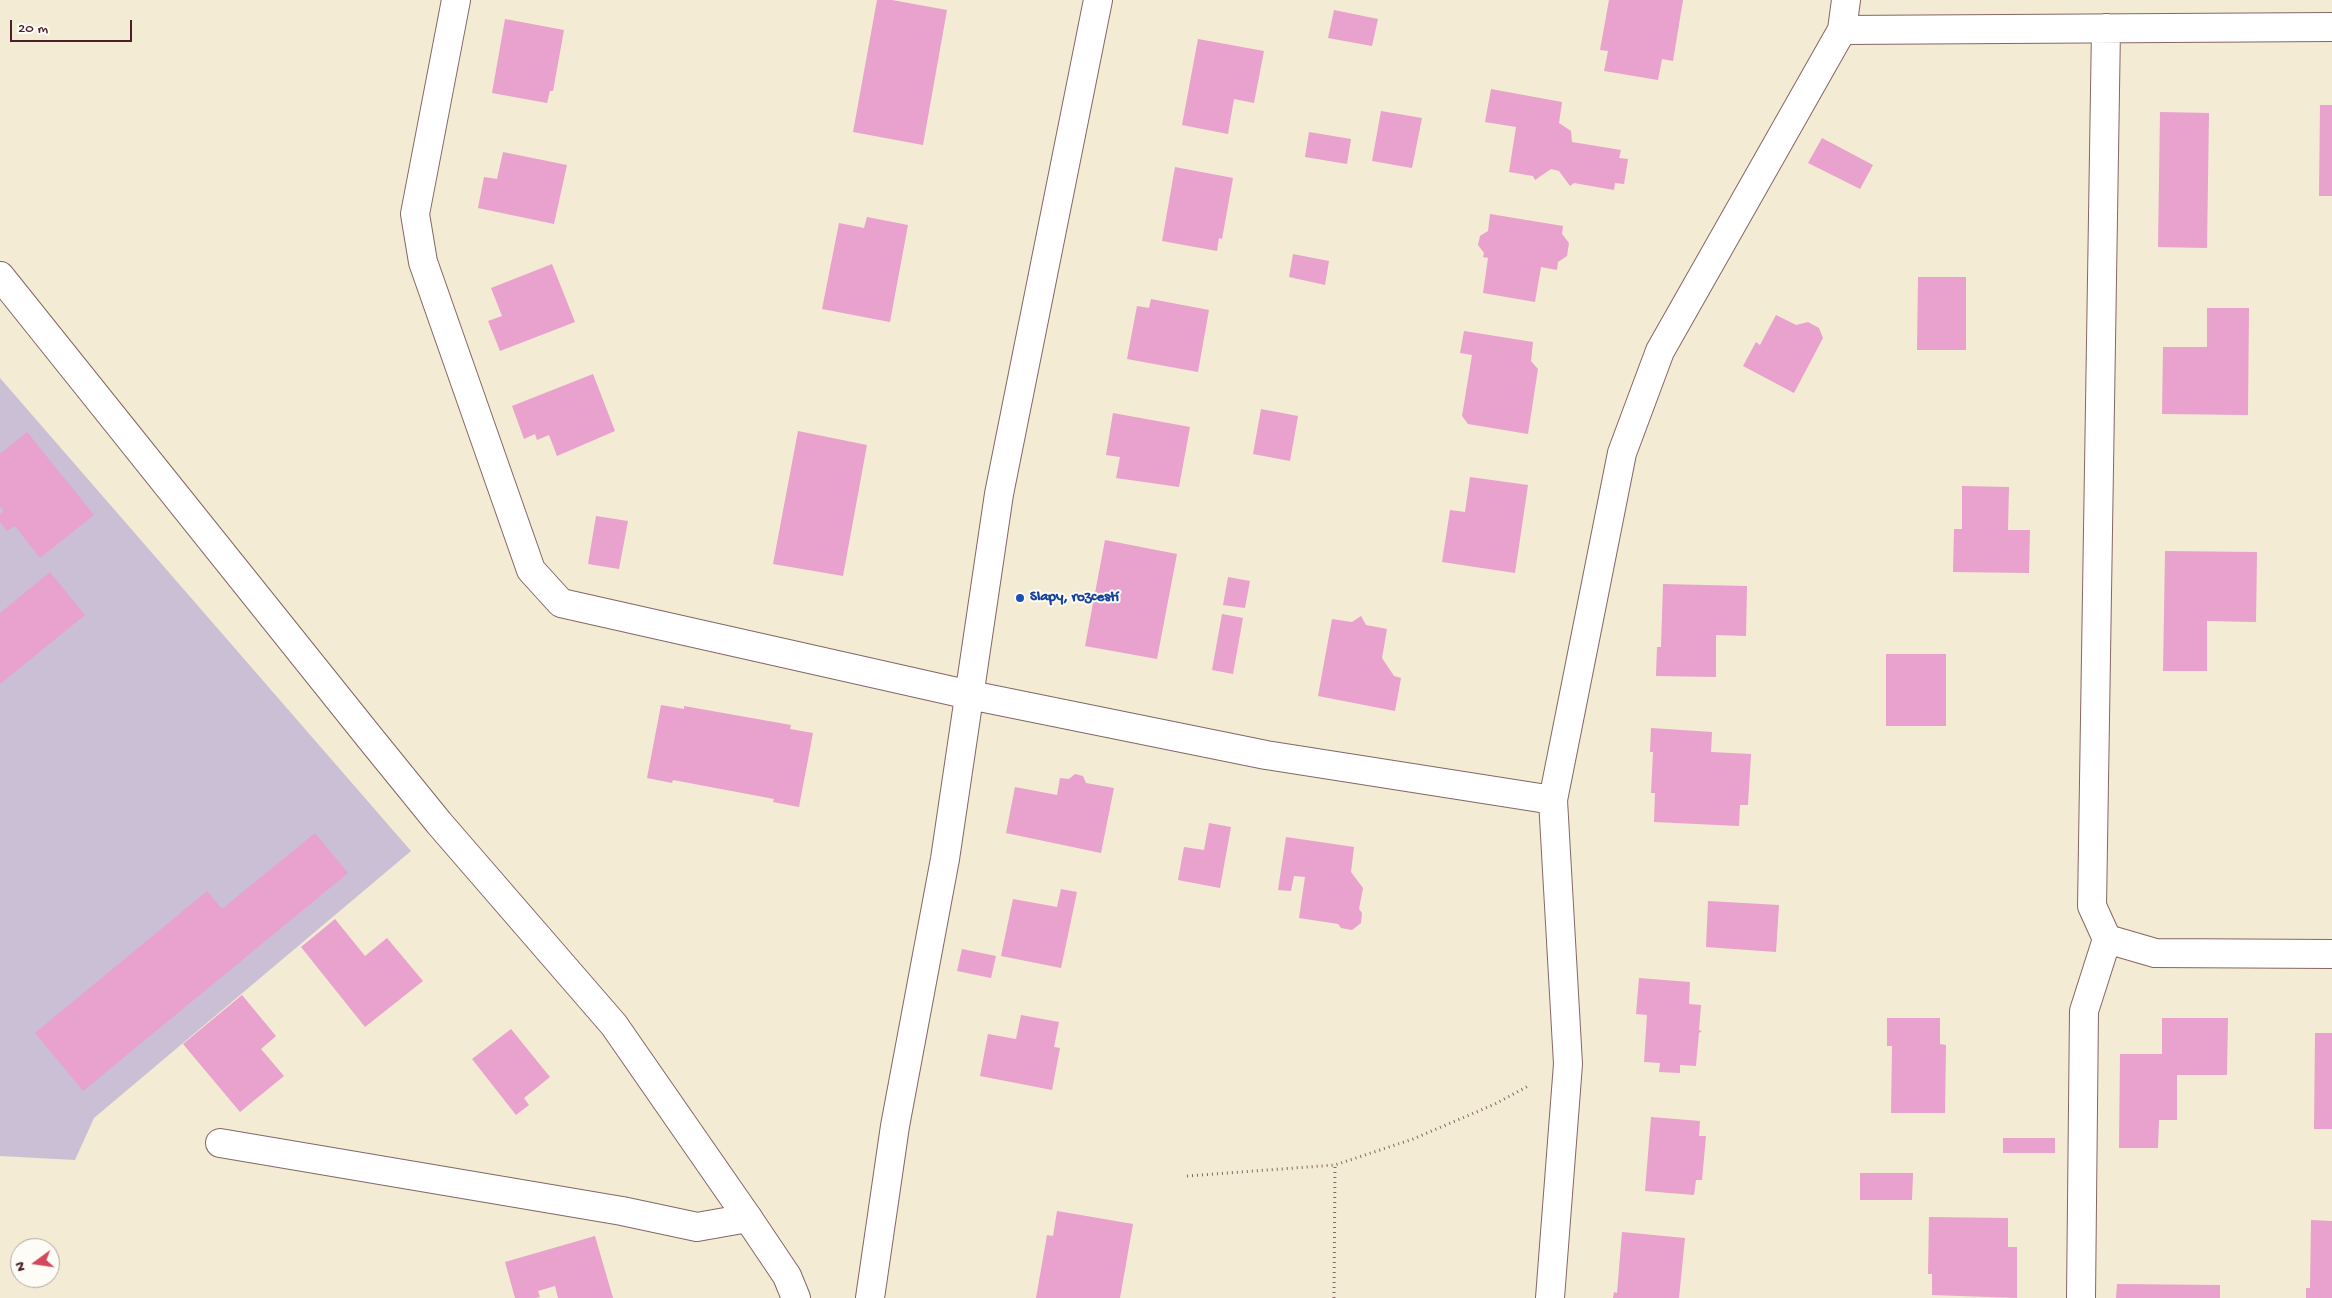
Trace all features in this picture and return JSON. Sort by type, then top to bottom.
[{"type":"street","points":[[456,0],[415,214],[423,262],[532,570],[561,603],[970,695],[1266,755],[1553,800]]},
{"type":"street","points":[[870,1298],[895,1126],[946,859],[999,494],[1098,0]]},
{"type":"street","points":[[1550,1298],[1568,1064],[1553,800],[1622,453],[1660,351],[1842,30],[1846,0]]},
{"type":"street","points":[[1842,30],[2332,27]]},
{"type":"street","points":[[2080,1298],[2084,1011],[2108,939],[2092,906],[2106,28]]},
{"type":"street","points":[[0,276],[408,785],[614,1026],[787,1276],[796,1298]]},
{"type":"street","points":[[2108,939],[2155,953],[2332,954]]},
{"type":"street","points":[[220,1143],[622,1211],[697,1227],[748,1218]]},
{"type":"path","points":[[1187,1176],[1335,1165],[1413,1139],[1495,1104],[1568,1064]]},
{"type":"path","points":[[1334,1298],[1335,1165]]},
{"type":"shaded area","points":[[0,378],[411,851],[94,1118],[75,1160],[0,1156]]},
{"type":"building","points":[[877,0],[892,0],[947,10],[923,145],[853,132]]},
{"type":"building","points":[[1609,0],[1683,0],[1673,61],[1662,59],[1658,80],[1604,71],[1608,51],[1600,50]]},
{"type":"building","points":[[1334,10],[1378,19],[1372,46],[1328,38]]},
{"type":"building","points":[[505,19],[564,30],[553,91],[550,91],[547,103],[492,93]]},
{"type":"building","points":[[1198,39],[1264,51],[1254,103],[1234,99],[1228,134],[1182,125]]},
{"type":"building","points":[[1491,89],[1562,102],[1559,123],[1571,131],[1572,142],[1621,150],[1619,158],[1628,159],[1624,184],[1615,183],[1614,190],[1574,183],[1570,186],[1559,171],[1551,169],[1535,180],[1533,176],[1509,172],[1516,127],[1485,122]]},
{"type":"building","points":[[2320,105],[2332,105],[2332,196],[2319,196]]},
{"type":"building","points":[[1381,111],[1422,118],[1412,168],[1372,161]]},
{"type":"building","points":[[2160,112],[2209,113],[2207,248],[2158,247]]},
{"type":"building","points":[[1309,132],[1351,139],[1347,164],[1305,157]]},
{"type":"building","points":[[1822,138],[1873,165],[1860,189],[1808,163]]},
{"type":"building","points":[[503,152],[567,165],[554,224],[478,208],[484,177],[497,179]]},
{"type":"building","points":[[1175,167],[1233,178],[1222,239],[1219,238],[1217,251],[1162,241]]},
{"type":"building","points":[[1490,214],[1563,226],[1562,234],[1569,243],[1567,256],[1558,262],[1557,270],[1541,267],[1535,302],[1483,293],[1488,258],[1483,257],[1484,253],[1478,245],[1480,236],[1488,231]]},
{"type":"building","points":[[867,217],[908,225],[890,322],[822,309],[839,223],[864,228]]},
{"type":"building","points":[[1293,254],[1329,261],[1325,285],[1289,277]]},
{"type":"building","points":[[552,264],[575,322],[500,351],[488,321],[502,316],[491,288]]},
{"type":"building","points":[[1918,277],[1966,277],[1966,350],[1917,350]]},
{"type":"building","points":[[1151,299],[1209,310],[1198,372],[1127,359],[1137,306],[1149,308]]},
{"type":"building","points":[[2207,308],[2249,308],[2248,415],[2162,414],[2163,347],[2207,347]]},
{"type":"building","points":[[1776,315],[1796,325],[1808,322],[1819,328],[1823,338],[1794,393],[1743,366],[1756,342],[1760,345]]},
{"type":"building","points":[[1464,331],[1533,342],[1531,361],[1538,369],[1528,434],[1468,424],[1462,416],[1472,355],[1460,353]]},
{"type":"building","points":[[593,374],[615,431],[557,456],[549,435],[537,440],[535,434],[524,439],[512,406]]},
{"type":"building","points":[[1261,409],[1298,416],[1290,461],[1253,454]]},
{"type":"building","points":[[1113,413],[1190,427],[1179,487],[1116,478],[1120,457],[1106,455]]},
{"type":"building","points":[[798,431],[867,445],[843,576],[773,564]]},
{"type":"building","points":[[27,432],[94,515],[40,558],[15,526],[7,531],[0,522],[0,514],[4,511],[0,507],[0,454]]},
{"type":"building","points":[[1470,477],[1528,485],[1515,573],[1442,562],[1450,510],[1465,512]]},
{"type":"building","points":[[1962,486],[2009,487],[2008,530],[2030,530],[2029,573],[1953,572],[1954,529],[1962,529]]},
{"type":"building","points":[[596,516],[628,521],[619,569],[588,564]]},
{"type":"building","points":[[1105,540],[1177,554],[1157,659],[1085,646]]},
{"type":"building","points":[[2165,551],[2257,552],[2256,622],[2207,621],[2207,671],[2163,671]]},
{"type":"building","points":[[50,572],[85,615],[0,684],[0,613]]},
{"type":"building","points":[[1228,577],[1250,581],[1245,608],[1223,605]]},
{"type":"building","points":[[1663,584],[1747,586],[1746,636],[1716,635],[1716,677],[1656,676],[1657,647],[1661,647]]},
{"type":"building","points":[[1222,614],[1243,618],[1233,674],[1212,670]]},
{"type":"building","points":[[1361,616],[1366,625],[1387,629],[1382,658],[1394,676],[1401,678],[1395,711],[1318,696],[1332,619],[1352,622]]},
{"type":"building","points":[[1886,654],[1946,654],[1946,726],[1886,726]]},
{"type":"building","points":[[661,705],[684,709],[684,706],[791,725],[790,729],[813,733],[799,807],[773,802],[774,799],[673,780],[672,783],[647,778]]},
{"type":"building","points":[[1651,728],[1712,732],[1711,752],[1751,754],[1748,805],[1740,805],[1739,826],[1654,822],[1655,793],[1651,793],[1653,752],[1650,752]]},
{"type":"building","points":[[1075,774],[1083,776],[1086,783],[1114,788],[1101,853],[1006,833],[1015,787],[1057,795],[1060,778],[1069,779]]},
{"type":"building","points":[[1209,823],[1231,827],[1220,888],[1178,880],[1184,847],[1204,850]]},
{"type":"building","points":[[315,833],[348,873],[83,1091],[35,1033],[207,891],[222,909]]},
{"type":"building","points":[[1286,837],[1354,847],[1351,872],[1363,888],[1359,909],[1362,913],[1361,923],[1352,930],[1341,928],[1338,924],[1299,918],[1305,877],[1294,876],[1291,891],[1278,890]]},
{"type":"building","points":[[1061,889],[1077,892],[1061,968],[1001,956],[1013,899],[1057,907]]},
{"type":"building","points":[[1708,901],[1779,905],[1776,952],[1706,947]]},
{"type":"building","points":[[335,919],[365,956],[387,938],[423,981],[365,1027],[301,947]]},
{"type":"building","points":[[962,949],[996,956],[991,978],[957,971]]},
{"type":"building","points":[[1639,978],[1690,982],[1689,1004],[1701,1005],[1699,1030],[1702,1031],[1699,1033],[1696,1066],[1680,1065],[1680,1073],[1659,1072],[1660,1063],[1644,1062],[1647,1015],[1636,1014]]},
{"type":"building","points":[[242,995],[276,1036],[261,1049],[284,1076],[240,1112],[183,1044]]},
{"type":"building","points":[[1021,1015],[1059,1022],[1054,1047],[1060,1048],[1052,1090],[980,1076],[988,1034],[1016,1039]]},
{"type":"building","points":[[1887,1018],[1940,1018],[1940,1044],[1946,1045],[1945,1113],[1891,1113],[1892,1046],[1887,1046]]},
{"type":"building","points":[[2162,1018],[2228,1018],[2227,1075],[2177,1075],[2177,1120],[2159,1120],[2158,1148],[2119,1148],[2120,1054],[2162,1054]]},
{"type":"building","points":[[511,1029],[550,1077],[524,1098],[529,1105],[516,1115],[472,1059]]},
{"type":"building","points":[[2315,1033],[2332,1033],[2332,1129],[2314,1129]]},
{"type":"building","points":[[1651,1117],[1700,1121],[1699,1136],[1706,1136],[1702,1180],[1696,1180],[1694,1195],[1645,1191]]},
{"type":"building","points":[[2003,1138],[2055,1138],[2055,1153],[2003,1153]]},
{"type":"building","points":[[1860,1173],[1913,1173],[1912,1200],[1860,1200]]},
{"type":"building","points":[[1057,1211],[1133,1224],[1120,1298],[1036,1298],[1047,1235],[1053,1236]]},
{"type":"building","points":[[1929,1217],[2008,1218],[2008,1247],[2017,1247],[2017,1298],[1932,1295],[1932,1274],[1928,1274]]},
{"type":"building","points":[[2311,1220],[2332,1221],[2332,1298],[2306,1298],[2306,1288],[2310,1288]]},
{"type":"building","points":[[1622,1232],[1685,1238],[1679,1298],[1613,1298],[1614,1292],[1617,1293]]},
{"type":"building","points":[[595,1236],[613,1298],[558,1298],[555,1286],[538,1291],[540,1297],[515,1298],[505,1262]]},
{"type":"building","points":[[2117,1284],[2220,1285],[2220,1298],[2116,1298]]},
{"type":"place","name":"Slapy, rozcestí","points":[[1020,598]]}]
